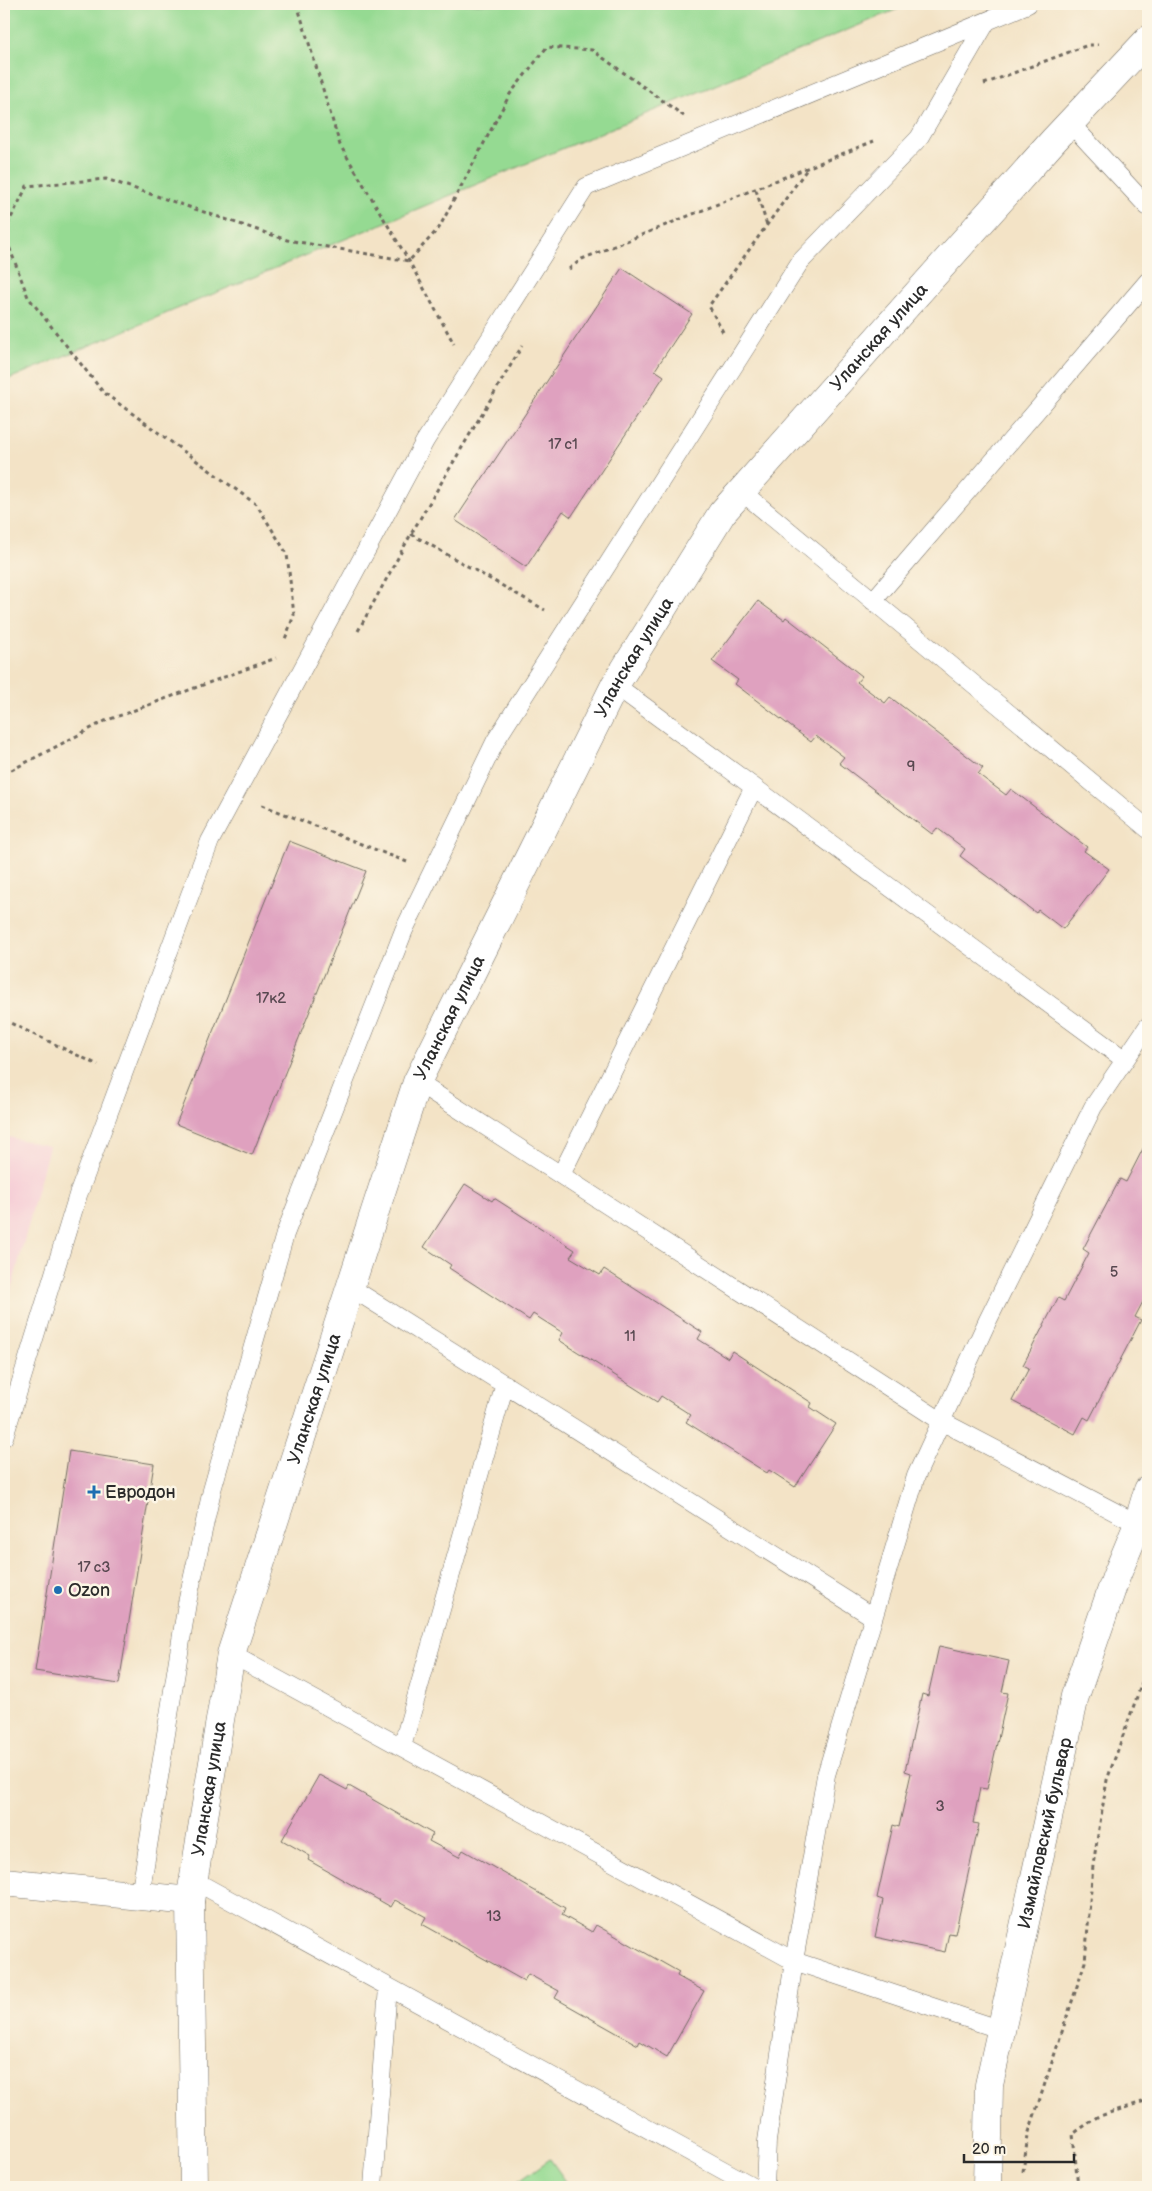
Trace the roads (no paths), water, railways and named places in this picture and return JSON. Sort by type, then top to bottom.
[{"type":"street","name":"Уланская улица","points":[[194,2187],[191,1890],[231,1654],[417,1082],[615,685],[722,513],[1070,124],[1147,41]]},
{"type":"street","name":"Измайловский бульвар","points":[[987,2187],[989,2085],[1075,1696],[1116,1577],[1138,1524],[1148,1490]]},
{"type":"street","points":[[4,1882],[140,1896],[191,1890]]},
{"type":"lane","points":[[4,1437],[78,1195],[210,841],[425,441],[586,187],[1028,4]]},
{"type":"lane","points":[[140,1896],[187,1602],[212,1490],[285,1234],[404,930],[496,740],[800,262],[919,138],[987,20]]},
{"type":"lane","points":[[1070,124],[1148,207]]},
{"type":"lane","points":[[873,601],[1148,281]]},
{"type":"lane","points":[[741,491],[1148,829]]},
{"type":"lane","points":[[615,685],[1125,1060]]},
{"type":"lane","points":[[560,1175],[754,787]]},
{"type":"lane","points":[[765,2187],[767,2141],[794,1961],[826,1775],[916,1476],[987,1322],[1093,1108],[1148,1026]]},
{"type":"lane","points":[[417,1082],[941,1421],[1138,1524]]},
{"type":"lane","points":[[350,1287],[873,1617]]},
{"type":"lane","points":[[402,1747],[505,1384]]},
{"type":"lane","points":[[231,1654],[794,1961],[1002,2030]]},
{"type":"lane","points":[[191,1890],[388,1987],[754,2187]]},
{"type":"lane","points":[[373,2187],[388,1987]]},
{"type":"place","name":"Евродон","points":[[94,1492]]},
{"type":"place","name":"Ozon","points":[[58,1590]]}]
